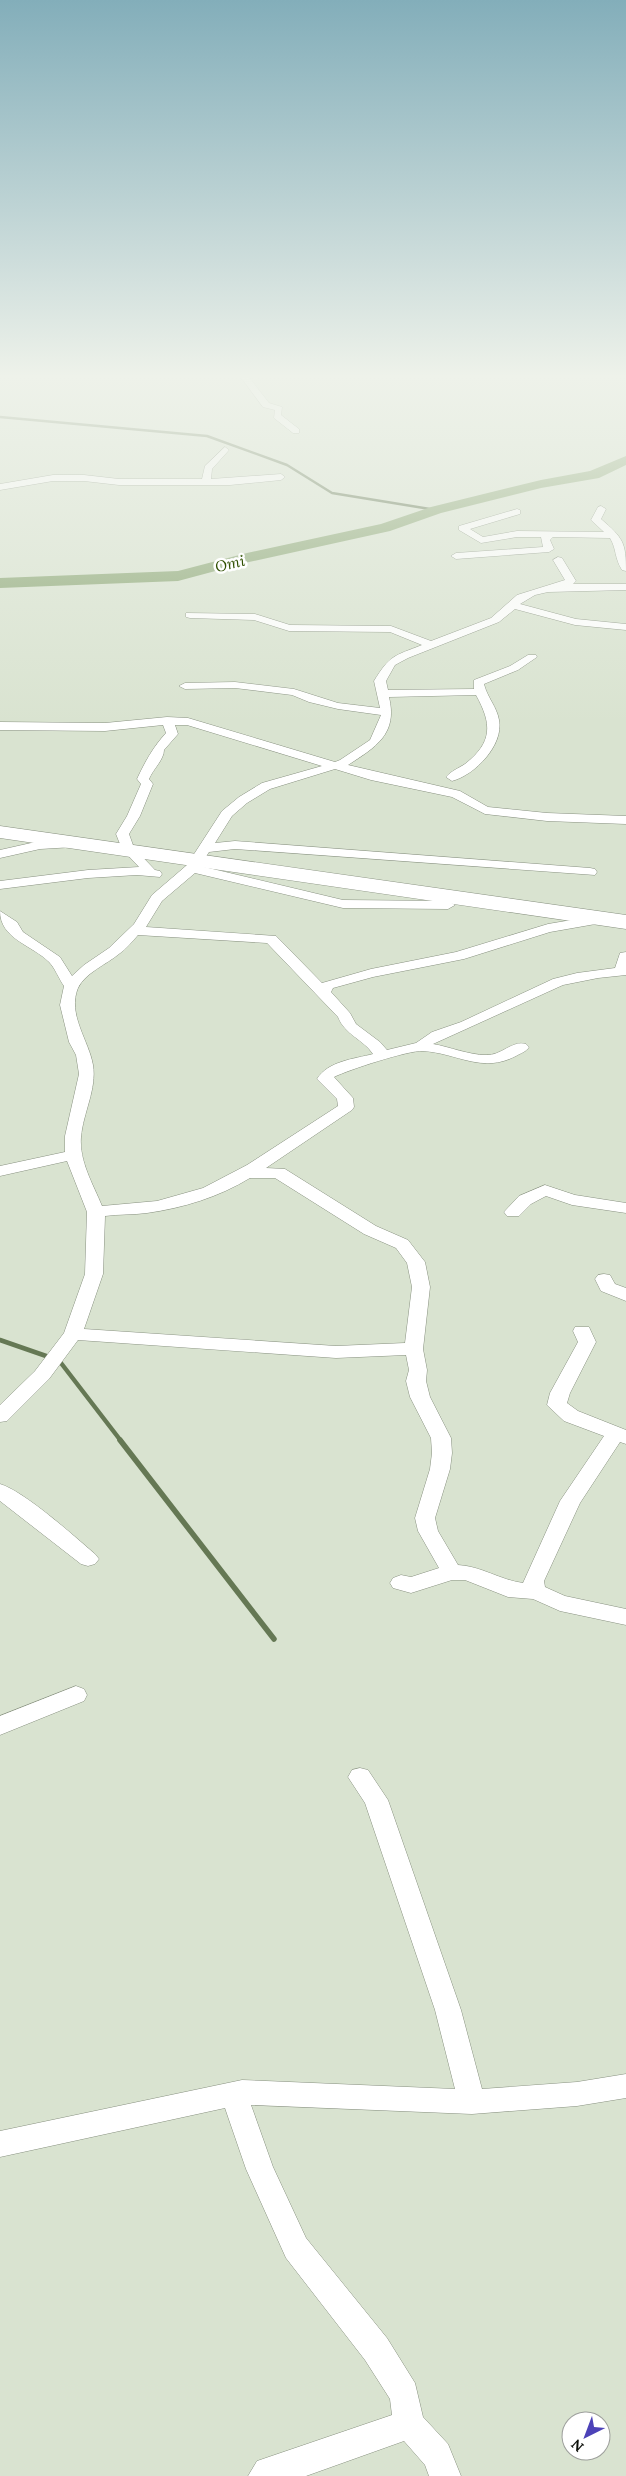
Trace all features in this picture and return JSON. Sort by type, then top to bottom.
[{"type":"highway","points":[[0,832],[623,919]]},
{"type":"street","points":[[600,509],[596,520],[613,535],[621,548],[620,558],[626,568]]},
{"type":"street","points":[[517,512],[462,528],[481,540],[516,534],[613,535]]},
{"type":"street","points":[[456,556],[549,549],[545,539],[553,533]]},
{"type":"street","points":[[0,1416],[42,1375],[73,1334],[94,1274],[96,1212],[73,1155],[73,1136],[87,1074],[84,1055],[77,1042],[67,1005],[71,986],[89,968],[114,951],[134,931],[157,898],[174,881],[192,868],[207,848],[227,814],[243,800],[266,786],[335,765],[357,756],[374,742],[384,724],[387,712],[380,681],[392,663],[431,645],[495,620],[522,596],[556,588],[571,581],[558,560]]},
{"type":"street","points":[[556,588],[626,587]]},
{"type":"street","points":[[513,605],[575,622],[613,624],[626,627]]},
{"type":"street","points":[[190,615],[254,617],[289,628],[391,629],[431,645]]},
{"type":"street","points":[[452,777],[467,770],[479,759],[492,738],[494,723],[490,709],[480,692],[478,682],[514,668],[532,657]]},
{"type":"street","points":[[185,686],[235,686],[294,692],[313,700],[338,706],[387,712]]},
{"type":"street","points":[[383,694],[480,692]]},
{"type":"street","points":[[150,872],[133,856],[123,840],[122,834],[134,819],[142,801],[147,784],[143,779],[145,772],[155,760],[158,749],[172,734],[168,721]]},
{"type":"street","points":[[0,726],[105,727],[168,721],[188,722],[371,776],[456,794],[485,810],[547,816],[626,820]]},
{"type":"street","points":[[0,854],[40,845],[72,844],[104,846],[133,856]]},
{"type":"street","points":[[207,848],[235,845],[590,872]]},
{"type":"street","points":[[192,868],[344,904],[448,905]]},
{"type":"street","points":[[0,885],[88,874],[150,872],[174,881]]},
{"type":"street","points":[[0,915],[12,925],[18,935],[55,960],[71,986]]},
{"type":"street","points":[[323,992],[328,985],[348,979],[449,958],[548,928],[623,919]]},
{"type":"street","points":[[134,931],[271,939],[345,1016],[349,1026],[375,1045],[382,1055]]},
{"type":"street","points":[[422,1046],[431,1036],[464,1026],[548,984],[602,973],[621,972],[625,956]]},
{"type":"street","points":[[96,1212],[112,1208],[144,1208],[194,1197],[224,1186],[249,1173],[317,1125],[339,1114],[346,1106],[345,1098],[325,1079],[328,1074],[342,1067],[422,1046],[487,1060],[504,1056],[520,1047]]},
{"type":"street","points":[[0,1171],[73,1155]]},
{"type":"street","points":[[249,1173],[279,1173],[370,1230],[402,1244],[416,1262],[421,1287],[414,1349],[420,1397],[441,1438],[440,1469],[425,1518],[428,1531],[452,1572]]},
{"type":"street","points":[[513,1212],[525,1200],[545,1190],[572,1200],[626,1208]]},
{"type":"street","points":[[604,1279],[607,1287],[626,1295]]},
{"type":"street","points":[[536,1592],[533,1581],[570,1501],[621,1436],[571,1416],[556,1405],[560,1393],[587,1342],[582,1331]]},
{"type":"street","points":[[73,1334],[336,1352],[414,1349]]},
{"type":"street","points":[[0,1491],[88,1559]]},
{"type":"street","points":[[401,1583],[410,1585],[452,1572],[467,1573],[508,1589],[536,1592],[560,1603],[626,1616]]},
{"type":"street","points":[[0,1726],[76,1694]]},
{"type":"street","points":[[360,1777],[376,1800],[448,2010],[472,2102]]},
{"type":"street","points":[[0,2144],[242,2092],[472,2102],[577,2094],[626,2086]]},
{"type":"street","points":[[242,2092],[236,2101],[260,2169],[296,2248],[376,2350],[404,2394],[409,2424],[437,2454],[445,2476]]},
{"type":"street","points":[[264,2476],[268,2472],[349,2447],[409,2424]]},
{"type":"waterway","points":[[330,492],[436,510]]},
{"type":"waterway","name":"Omi","points":[[0,583],[178,576],[247,558],[385,528],[436,510],[511,492]]},
{"type":"waterway","points":[[0,1340],[49,1357]]},
{"type":"waterway","points":[[61,1363],[121,1441]]},
{"type":"waterway","points":[[120,1440],[274,1639]]}]
